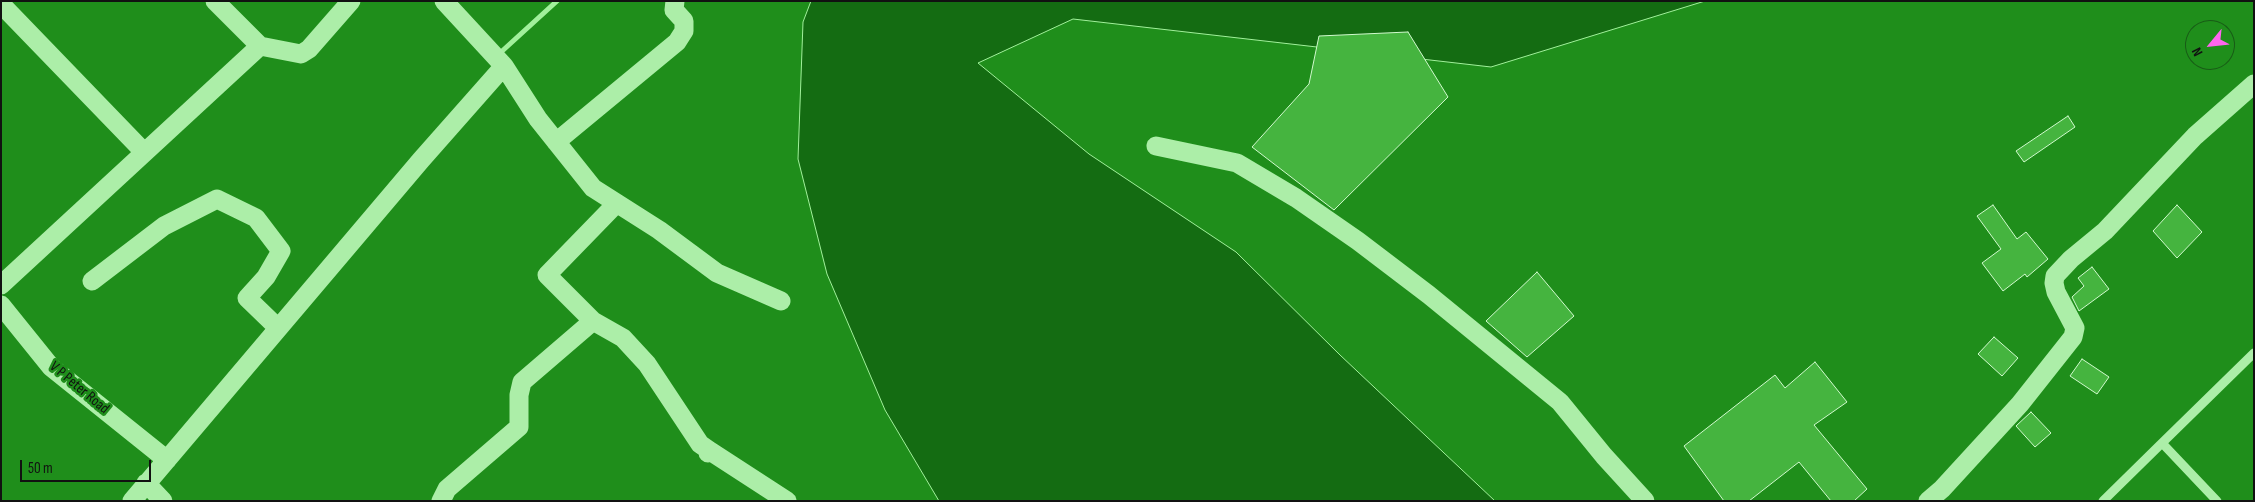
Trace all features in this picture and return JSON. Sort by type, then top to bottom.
[{"type":"street","points":[[215,1],[260,46],[301,54],[309,50],[351,1]]},
{"type":"street","points":[[444,1],[504,66],[538,120],[593,188],[659,230],[717,273],[781,301]]},
{"type":"street","points":[[556,142],[678,42],[684,31],[684,21],[674,10],[675,1]]},
{"type":"street","points":[[1,4],[144,152]]},
{"type":"street","points":[[1,285],[260,46]]},
{"type":"street","points":[[132,501],[421,160],[504,66]]},
{"type":"street","points":[[1928,501],[1942,489],[2020,404],[2073,337],[2076,328],[2056,292],[2054,283],[2056,276],[2071,259],[2105,231],[2195,136],[2254,84]]},
{"type":"street","points":[[1156,146],[1236,163],[1296,198],[1358,241],[1429,295],[1560,402],[1604,456],[1645,501]]},
{"type":"street","points":[[92,281],[164,226],[217,199],[256,218],[281,251],[266,278],[247,298],[278,328]]},
{"type":"street","points":[[616,204],[547,275],[592,321],[623,338],[647,364],[700,444],[709,452],[787,501]]},
{"type":"street","name":"V P Peter Road","points":[[1,305],[51,368],[167,460]]},
{"type":"street","points":[[441,501],[447,489],[519,427],[518,395],[522,382],[592,321]]},
{"type":"street","points":[[146,483],[163,501]]},
{"type":"lane","points":[[2102,501],[2254,352]]},
{"type":"lane","points":[[2162,443],[2217,501]]},
{"type":"shaded area","points":[[811,1],[1705,1],[1491,67],[1073,19],[978,63],[1089,154],[1236,252],[1340,355],[1495,501],[939,501],[885,410],[827,274],[798,159],[803,22]]},
{"type":"building","points":[[1408,32],[1448,97],[1334,210],[1252,147],[1309,84],[1319,36]]},
{"type":"building","points":[[2068,116],[2075,127],[2024,162],[2016,151]]},
{"type":"building","points":[[1993,205],[2017,239],[2026,232],[2048,259],[2027,277],[2025,274],[2003,291],[1982,263],[2001,249],[1977,216]]},
{"type":"building","points":[[2177,205],[2202,232],[2177,258],[2153,231]]},
{"type":"building","points":[[2092,267],[2109,289],[2079,311],[2072,297],[2084,286],[2078,278]]},
{"type":"building","points":[[1537,272],[1574,316],[1527,357],[1486,321]]},
{"type":"building","points":[[1994,337],[2018,358],[2002,376],[1978,354]]},
{"type":"building","points":[[2082,359],[2109,377],[2097,394],[2070,376]]},
{"type":"building","points":[[1815,362],[1847,402],[1814,425],[1867,489],[1854,501],[1831,501],[1799,462],[1749,501],[1724,501],[1684,446],[1775,375],[1785,388]]},
{"type":"building","points":[[2031,412],[2051,433],[2035,447],[2016,426]]},
{"type":"waterway","points":[[500,53],[557,1]]}]
